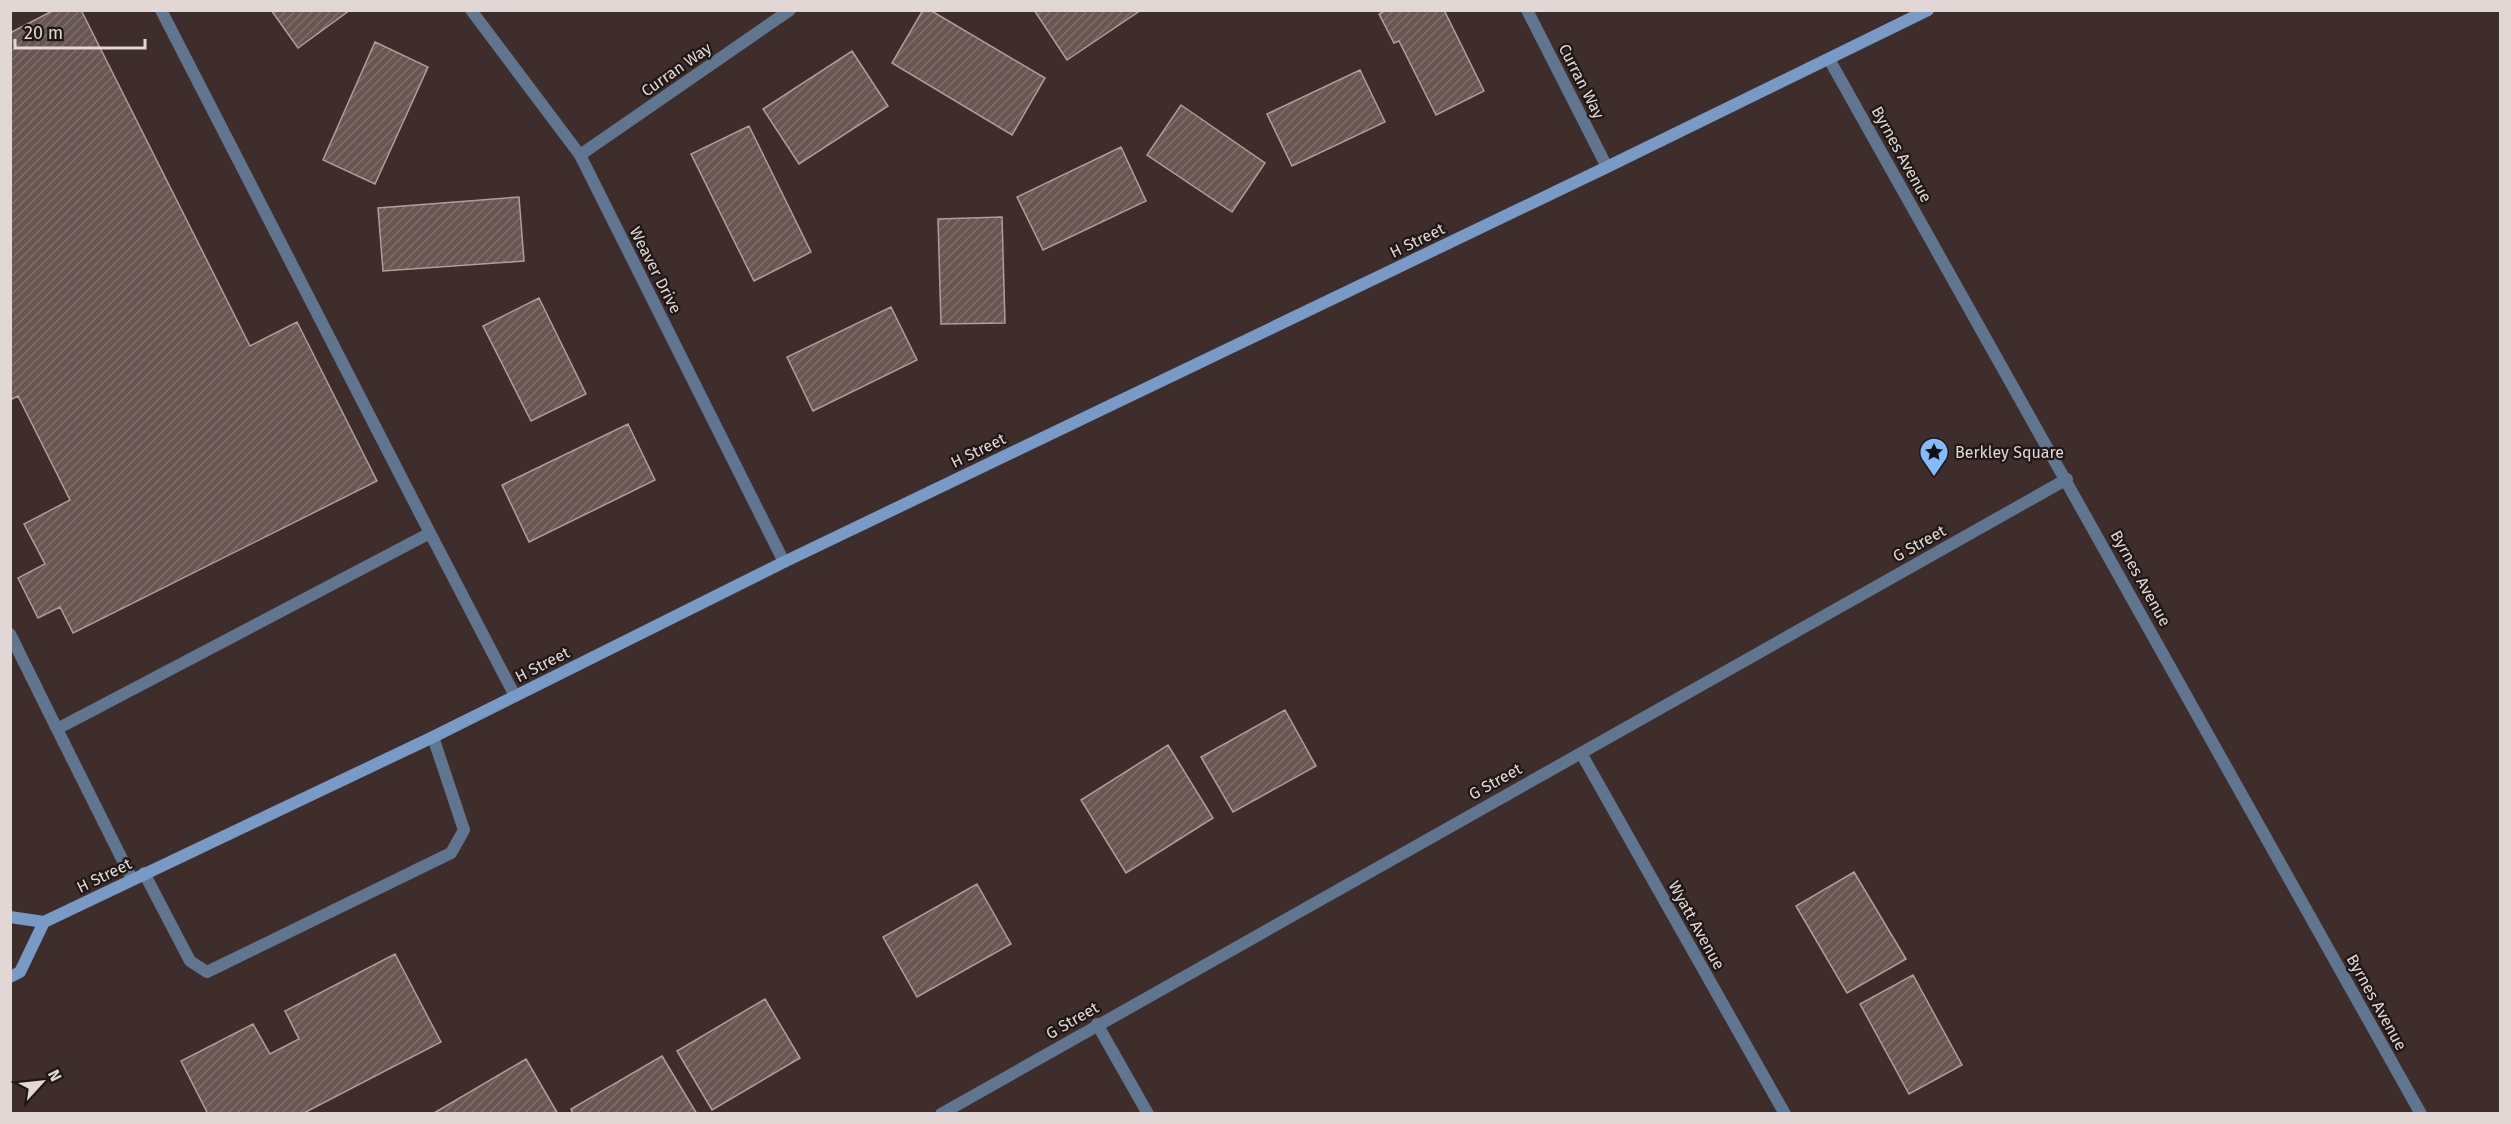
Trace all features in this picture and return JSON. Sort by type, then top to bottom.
[{"type":"street","points":[[161,10],[515,696]]},
{"type":"street","name":"Weaver Drive","points":[[471,10],[580,155],[783,562]]},
{"type":"street","name":"Curran Way","points":[[580,155],[790,10]]},
{"type":"street","name":"Curran Way","points":[[1527,10],[1607,167]]},
{"type":"street","name":"H Street","points":[[44,922],[433,737],[783,562],[1607,167],[1928,10]]},
{"type":"street","name":"Byrnes Avenue","points":[[1829,59],[2067,479],[2421,1113]]},
{"type":"street","name":"G Street","points":[[941,1113],[2067,479]]},
{"type":"street","points":[[57,729],[430,533]]},
{"type":"street","points":[[10,634],[132,879]]},
{"type":"street","points":[[144,873],[190,961],[207,972],[451,853],[464,830],[433,737]]},
{"type":"street","name":"Wyatt Avenue","points":[[1581,753],[1785,1113]]},
{"type":"street","points":[[10,917],[44,922],[20,972],[10,977]]},
{"type":"street","points":[[1097,1024],[1148,1113]]},
{"type":"building","points":[[54,10],[81,10],[250,346],[297,322],[377,481],[73,633],[60,607],[38,618],[18,578],[45,564],[24,524],[70,500],[18,396],[10,400],[10,33]]},
{"type":"building","points":[[271,10],[350,10],[298,48]]},
{"type":"building","points":[[923,10],[930,10],[1045,78],[1012,135],[892,63]]},
{"type":"building","points":[[1034,10],[1141,10],[1067,60]]},
{"type":"building","points":[[1386,10],[1444,10],[1484,91],[1436,115],[1399,41],[1394,43],[1379,14]]},
{"type":"building","points":[[375,42],[428,67],[375,184],[323,160]]},
{"type":"building","points":[[852,51],[888,106],[799,164],[763,109]]},
{"type":"building","points":[[1360,70],[1385,122],[1292,166],[1267,114]]},
{"type":"building","points":[[1181,105],[1265,163],[1232,212],[1147,155]]},
{"type":"building","points":[[749,126],[811,252],[754,281],[691,154]]},
{"type":"building","points":[[1121,147],[1146,201],[1043,250],[1017,197]]},
{"type":"building","points":[[519,197],[524,261],[383,271],[378,208]]},
{"type":"building","points":[[1002,217],[1005,323],[941,324],[938,219]]},
{"type":"building","points":[[539,298],[586,394],[531,421],[483,326]]},
{"type":"building","points":[[891,307],[917,360],[813,411],[787,357]]},
{"type":"building","points":[[628,424],[655,480],[529,542],[502,485]]},
{"type":"building","points":[[1285,710],[1316,766],[1233,812],[1201,757]]},
{"type":"building","points":[[1168,745],[1213,818],[1126,873],[1081,800]]},
{"type":"building","points":[[1854,872],[1906,959],[1847,993],[1796,906]]},
{"type":"building","points":[[977,884],[1011,944],[917,997],[883,937]]},
{"type":"building","points":[[395,954],[441,1042],[302,1114],[208,1114],[181,1061],[253,1024],[270,1054],[299,1039],[285,1011]]},
{"type":"building","points":[[1913,975],[1962,1065],[1909,1094],[1860,1004]]},
{"type":"building","points":[[765,999],[800,1058],[712,1110],[677,1051]]},
{"type":"building","points":[[662,1056],[697,1114],[573,1114],[571,1109]]},
{"type":"building","points":[[526,1059],[558,1114],[434,1114],[434,1113]]},
{"type":"place","name":"Berkley Square","points":[[1934,478]]}]
